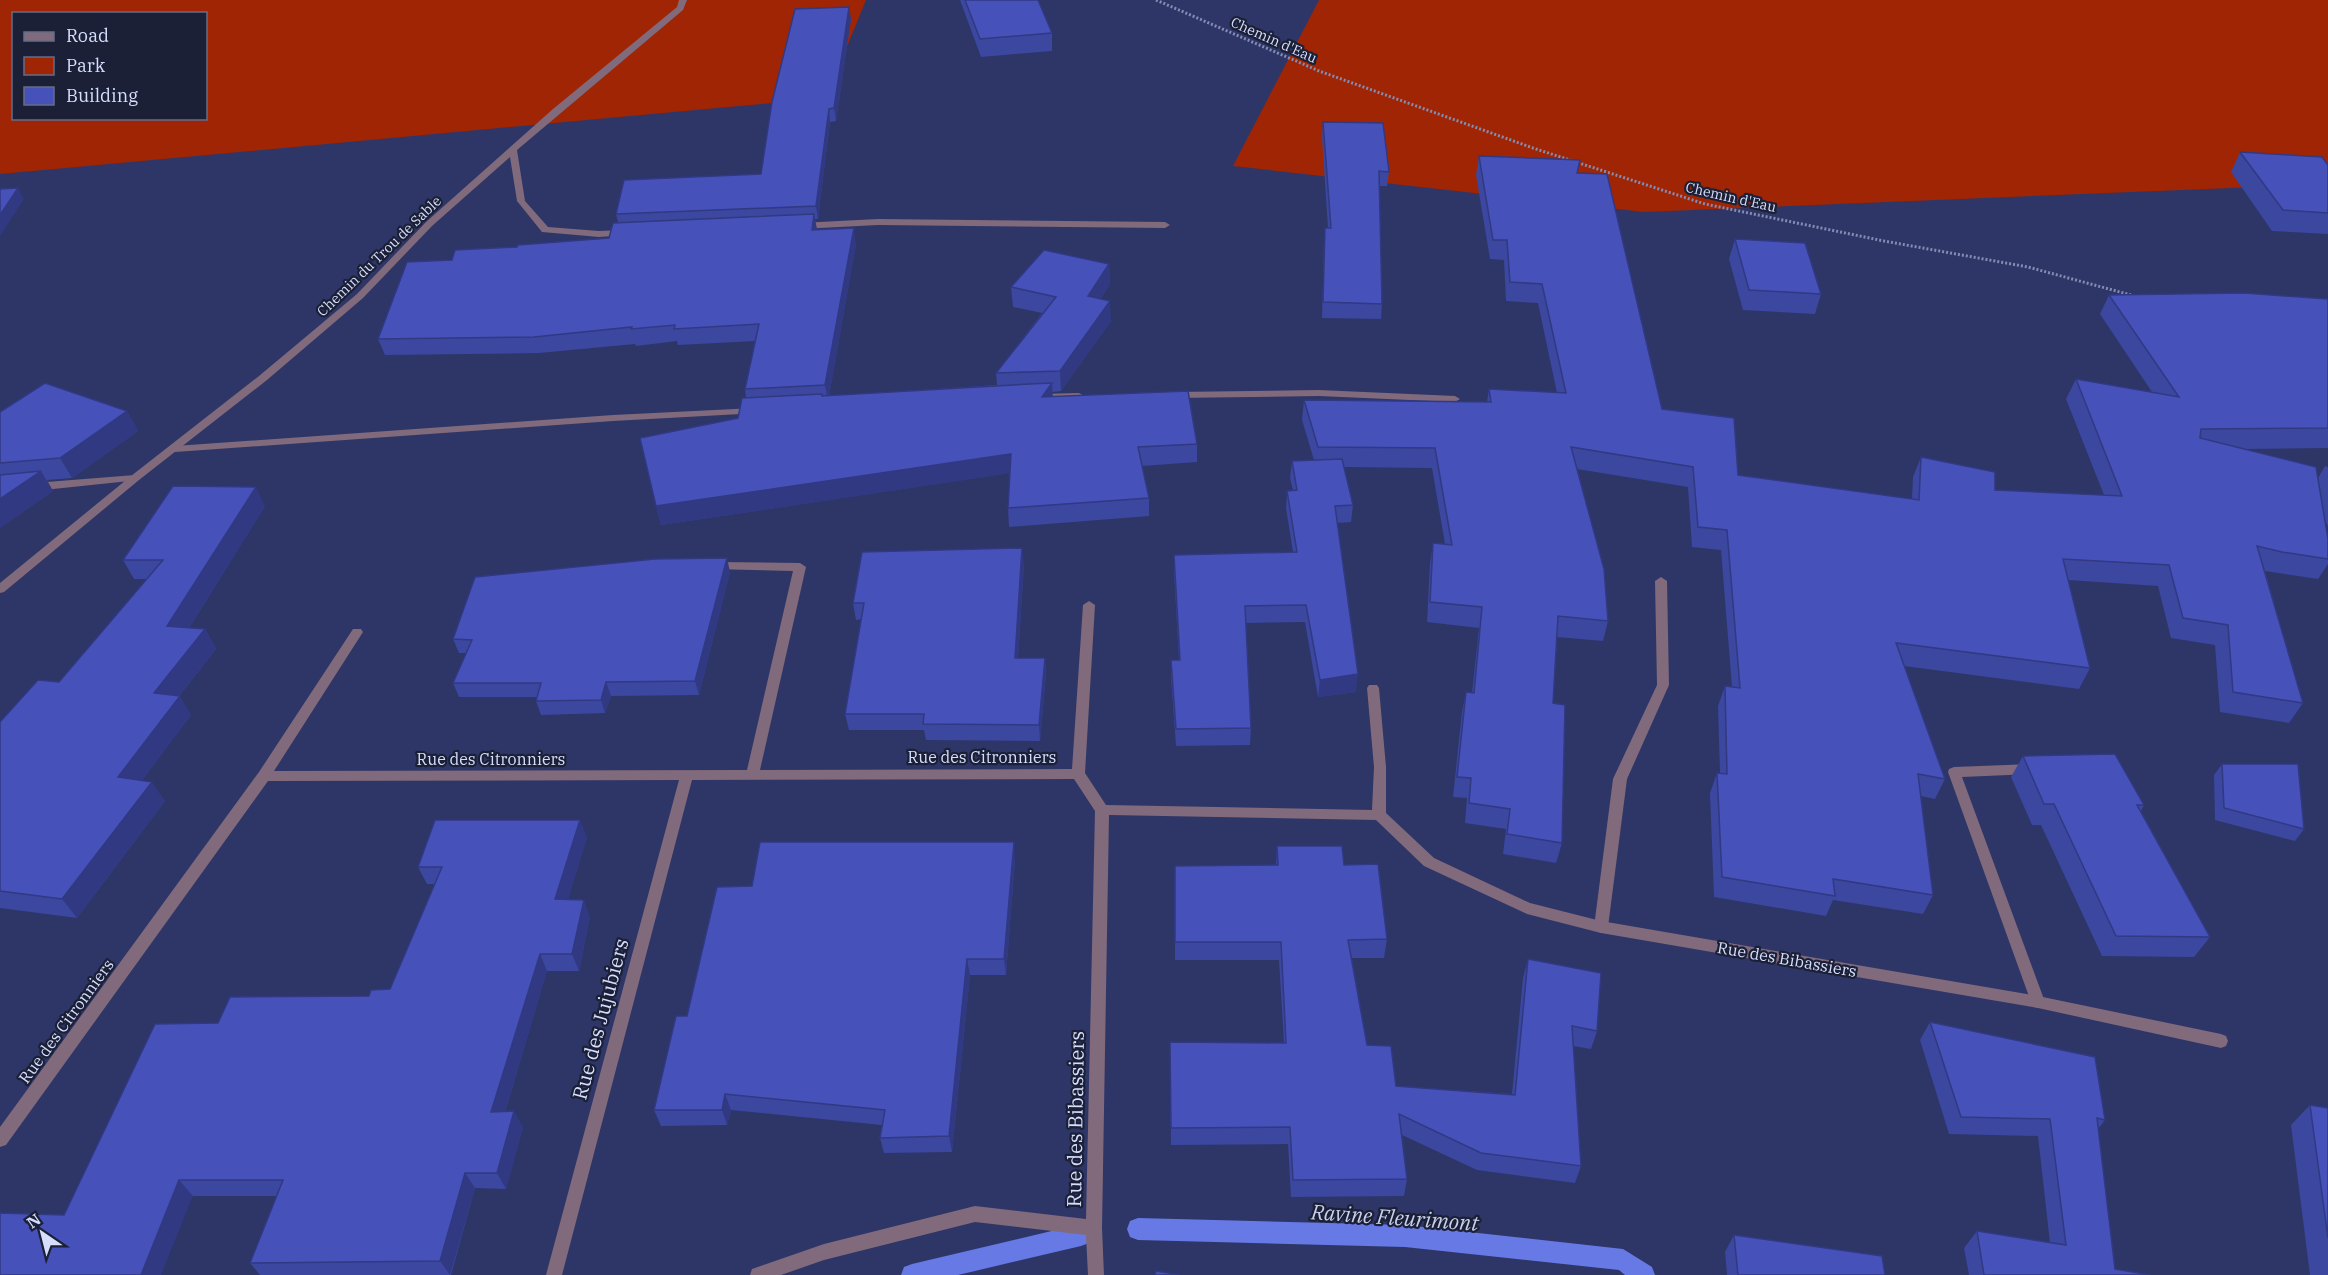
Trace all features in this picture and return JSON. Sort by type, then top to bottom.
[{"type":"street","name":"Chemin du Trou de Sable","points":[[0,589],[135,478],[175,449],[360,296],[429,224],[513,149],[680,9],[683,0]]},
{"type":"street","points":[[513,149],[521,201],[545,230],[599,234],[634,233]]},
{"type":"street","points":[[785,226],[878,222],[1165,225]]},
{"type":"street","points":[[1157,395],[1319,393],[1455,399]]},
{"type":"street","points":[[1030,397],[1088,396]]},
{"type":"street","points":[[175,449],[601,418],[768,410]]},
{"type":"street","points":[[22,488],[135,478]]},
{"type":"street","points":[[713,566],[800,567],[753,774]]},
{"type":"street","points":[[1601,927],[1620,779],[1663,686],[1661,581]]},
{"type":"street","name":"Rue des Citronniers","points":[[264,776],[1078,774],[1089,605]]},
{"type":"street","name":"Rue des Citronniers","points":[[0,1140],[264,776],[357,633]]},
{"type":"street","points":[[1078,774],[1102,810],[1379,815],[1380,767],[1373,688]]},
{"type":"street","points":[[2038,1002],[1954,772],[2048,769]]},
{"type":"street","name":"Rue des Jujubiers","points":[[554,1275],[687,775]]},
{"type":"street","name":"Rue des Bibassiers","points":[[758,1275],[824,1252],[975,1214],[1094,1228],[1102,810]]},
{"type":"street","name":"Rue des Bibassiers","points":[[1379,815],[1429,862],[1527,908],[1601,927],[2038,1002],[2221,1041]]},
{"type":"street","points":[[1094,1228],[1096,1275]]},
{"type":"path","name":"Chemin d'Eau","points":[[1156,0],[1319,71],[1533,148],[1705,204],[1884,241],[2028,267],[2141,298]]},
{"type":"green space","points":[[0,0],[866,0],[826,98],[0,174]]},
{"type":"green space","points":[[1319,0],[2328,0],[2328,184],[1644,212],[1233,166]]},
{"type":"building","points":[[965,0],[1038,0],[1052,33],[980,39]]},
{"type":"building","points":[[849,7],[834,108],[829,109],[816,206],[616,214],[624,180],[761,174],[772,102],[795,9]]},
{"type":"building","points":[[1323,122],[1383,123],[1389,172],[1379,171],[1382,304],[1323,302],[1325,228],[1331,228]]},
{"type":"building","points":[[2240,152],[2322,157],[2328,165],[2328,213],[2283,210]]},
{"type":"building","points":[[1479,156],[1580,160],[1577,173],[1607,174],[1662,409],[1734,418],[1738,475],[1919,500],[1921,457],[1995,472],[1995,490],[2122,496],[2076,379],[2179,397],[2109,295],[2244,293],[2328,299],[2328,428],[2201,429],[2200,438],[2316,467],[2328,539],[2328,559],[2257,546],[2303,703],[2233,692],[2228,625],[2183,618],[2169,565],[2063,559],[2090,668],[1896,643],[1945,779],[1918,774],[1933,895],[1833,879],[1835,896],[1722,877],[1717,773],[1727,774],[1725,686],[1740,688],[1727,530],[1698,527],[1693,467],[1571,447],[1604,569],[1608,621],[1558,616],[1553,703],[1565,705],[1562,843],[1507,834],[1510,809],[1469,803],[1471,778],[1457,777],[1466,692],[1474,693],[1482,607],[1430,602],[1433,543],[1452,545],[1435,448],[1318,447],[1304,400],[1491,402],[1489,389],[1566,393],[1542,284],[1510,282],[1507,240],[1493,240]]},
{"type":"building","points":[[18,188],[0,215],[0,189]]},
{"type":"building","points":[[814,214],[812,230],[854,228],[825,385],[745,389],[759,324],[674,329],[675,325],[631,329],[632,327],[534,337],[378,339],[407,262],[452,260],[455,250],[517,247],[518,245],[609,238],[613,223]]},
{"type":"building","points":[[1735,239],[1805,243],[1821,294],[1749,290]]},
{"type":"building","points":[[1044,250],[1109,264],[1088,296],[1110,301],[1060,371],[996,373],[1056,297],[1011,287]]},
{"type":"building","points":[[45,383],[127,411],[60,458],[0,463],[0,412]]},
{"type":"building","points":[[1052,383],[1042,397],[1188,391],[1197,444],[1138,447],[1149,498],[1008,508],[1011,454],[656,506],[640,438],[738,418],[742,398],[822,394],[822,396]]},
{"type":"building","points":[[1342,459],[1353,505],[1335,506],[1358,674],[1320,680],[1306,605],[1245,606],[1251,728],[1176,729],[1171,660],[1180,660],[1174,555],[1297,552],[1287,491],[1297,490],[1292,461]]},
{"type":"building","points":[[41,471],[0,499],[0,475]]},
{"type":"building","points":[[173,486],[256,487],[167,626],[205,629],[154,693],[180,696],[118,777],[152,782],[62,899],[0,891],[0,722],[38,680],[59,682],[163,560],[123,560]]},
{"type":"building","points":[[1022,548],[1015,658],[1045,658],[1039,725],[923,724],[924,714],[845,714],[864,603],[853,603],[862,552]]},
{"type":"building","points":[[727,558],[695,681],[606,682],[601,700],[536,701],[541,683],[453,683],[472,640],[453,639],[475,577],[655,559]]},
{"type":"building","points":[[2115,754],[2144,805],[2137,805],[2210,937],[2116,936],[2054,804],[2044,804],[2023,756]]},
{"type":"building","points":[[2222,764],[2298,764],[2304,829],[2224,808]]},
{"type":"building","points":[[435,820],[580,820],[555,899],[584,900],[572,954],[540,954],[491,1112],[514,1111],[497,1173],[465,1173],[440,1261],[250,1263],[283,1180],[179,1180],[141,1275],[0,1275],[0,1213],[64,1215],[155,1024],[218,1023],[230,997],[369,996],[371,990],[390,989],[442,867],[418,867]]},
{"type":"building","points":[[760,842],[1014,842],[1004,959],[967,959],[949,1136],[880,1138],[885,1110],[725,1094],[722,1110],[654,1110],[676,1016],[687,1016],[717,887],[752,886]]},
{"type":"building","points":[[1277,846],[1342,846],[1344,865],[1378,864],[1387,939],[1348,940],[1367,1045],[1391,1046],[1396,1086],[1515,1095],[1528,959],[1601,973],[1597,1031],[1572,1026],[1581,1166],[1481,1153],[1399,1114],[1407,1179],[1293,1180],[1290,1127],[1171,1128],[1170,1042],[1286,1043],[1281,942],[1175,942],[1175,866],[1278,865]]},
{"type":"building","points":[[1930,1022],[2095,1057],[2105,1120],[2097,1118],[2115,1269],[2150,1275],[1984,1275],[1977,1231],[2066,1245],[2050,1119],[1961,1117]]},
{"type":"building","points":[[2310,1105],[2328,1108],[2328,1238]]},
{"type":"building","points":[[1734,1235],[1882,1256],[1885,1275],[1738,1275]]},
{"type":"building","points":[[1156,1271],[1180,1275],[1155,1275]]},
{"type":"waterway","name":"Ravine Fleurimont","points":[[1138,1229],[1405,1236],[1623,1260],[1644,1275]]},
{"type":"waterway","name":"Ravine Fleurimont","points":[[912,1275],[1081,1235]]}]
